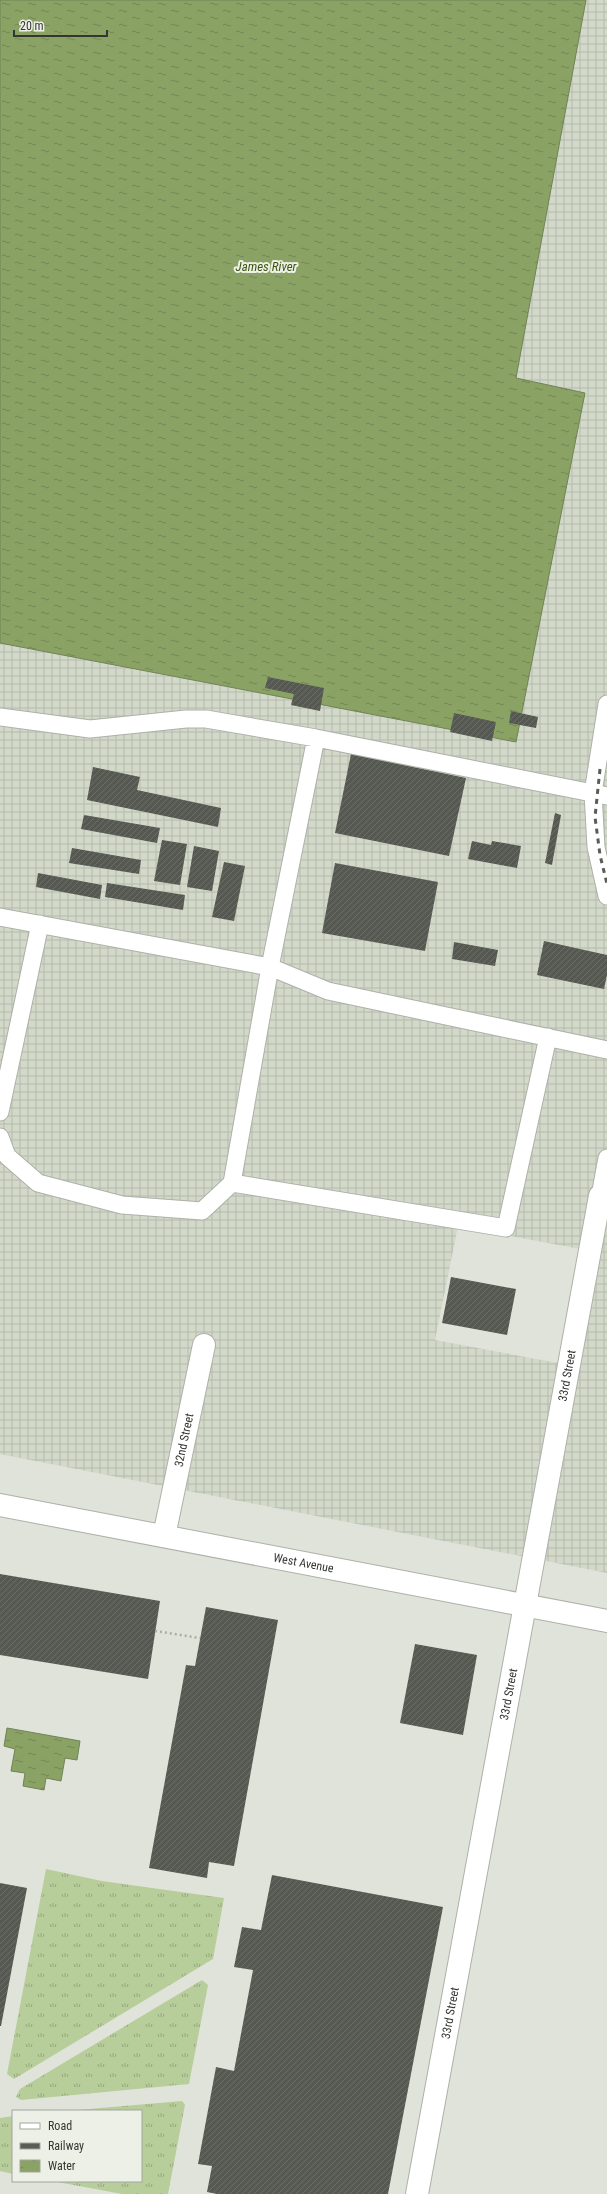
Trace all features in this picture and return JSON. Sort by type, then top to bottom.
[{"type":"street","name":"33rd Street","points":[[417,2194],[600,1196]]},
{"type":"street","name":"32nd Street","points":[[164,1536],[204,1345]]},
{"type":"street","name":"West Avenue","points":[[0,1505],[607,1621]]},
{"type":"lane","points":[[607,704],[596,847],[607,896]]},
{"type":"lane","points":[[0,717],[90,729],[186,719],[206,719],[316,738],[600,794]]},
{"type":"lane","points":[[0,1137],[7,1156],[38,1183],[122,1205],[202,1210],[232,1183],[270,967],[316,738]]},
{"type":"lane","points":[[0,917],[270,967],[328,991],[607,1050]]},
{"type":"lane","points":[[0,1112],[40,924]]},
{"type":"lane","points":[[232,1183],[506,1228],[548,1037]]},
{"type":"lane","points":[[600,1196],[607,1158]]},
{"type":"path","points":[[155,1631],[200,1638]]},
{"type":"shaded area","points":[[27,0],[607,0],[607,1573],[0,1454],[0,143]],"holes":[[[458,1226],[580,1249],[558,1363],[435,1340]]]},
{"type":"green space","points":[[46,1869],[102,1881],[224,1898],[213,1959],[14,2079],[7,2074]]},
{"type":"green space","points":[[202,1980],[208,1985],[189,2084],[21,2100],[16,2097],[20,2089]]},
{"type":"green space","points":[[182,2101],[185,2105],[168,2194],[122,2194],[57,2182],[142,2182],[142,2110],[78,2110]]},
{"type":"green space","points":[[12,2116],[12,2174],[0,2171],[0,2118]]},
{"type":"water","name":"James River","points":[[0,0],[586,0],[516,378],[585,393],[516,742],[0,643]]},
{"type":"water","points":[[7,1728],[80,1741],[77,1760],[65,1758],[61,1781],[46,1778],[44,1790],[23,1786],[25,1773],[11,1771],[15,1749],[4,1746]]},
{"type":"building","points":[[268,677],[324,688],[320,711],[291,705],[294,694],[265,688]]},
{"type":"building","points":[[511,711],[538,717],[536,728],[509,723]]},
{"type":"building","points":[[454,713],[496,722],[492,741],[450,732]]},
{"type":"building","points":[[351,754],[466,778],[449,856],[335,833]]},
{"type":"building","points":[[93,767],[140,777],[137,790],[221,808],[218,827],[87,800]]},
{"type":"building","points":[[555,813],[561,815],[552,865],[545,863]]},
{"type":"building","points":[[84,815],[160,828],[157,843],[81,829]]},
{"type":"building","points":[[162,840],[187,844],[180,885],[154,881]]},
{"type":"building","points":[[472,841],[491,845],[492,841],[521,846],[517,868],[468,859]]},
{"type":"building","points":[[194,846],[219,851],[212,891],[187,887]]},
{"type":"building","points":[[72,848],[141,860],[139,874],[69,863]]},
{"type":"building","points":[[224,862],[245,866],[234,921],[212,917]]},
{"type":"building","points":[[335,863],[438,882],[425,951],[322,933]]},
{"type":"building","points":[[38,873],[102,885],[100,899],[36,887]]},
{"type":"building","points":[[107,883],[185,895],[183,910],[105,897]]},
{"type":"building","points":[[544,941],[607,955],[607,975],[604,989],[537,975]]},
{"type":"building","points":[[454,942],[498,950],[495,966],[452,959]]},
{"type":"building","points":[[451,1277],[516,1289],[507,1335],[442,1323]]},
{"type":"building","points":[[0,1574],[160,1601],[148,1679],[0,1655]]},
{"type":"building","points":[[206,1607],[278,1620],[234,1866],[209,1862],[207,1878],[149,1868],[186,1665],[195,1666]]},
{"type":"building","points":[[415,1644],[477,1655],[463,1735],[400,1723]]},
{"type":"building","points":[[272,1875],[443,1907],[388,2194],[217,2194],[207,2192],[212,2166],[198,2164],[216,2067],[234,2071],[253,1970],[234,1967],[242,1927],[261,1930]]},
{"type":"building","points":[[0,1883],[27,1888],[1,2026],[0,2026]]},
{"type":"railway","points":[[600,769],[595,817],[600,855],[607,884]]}]
